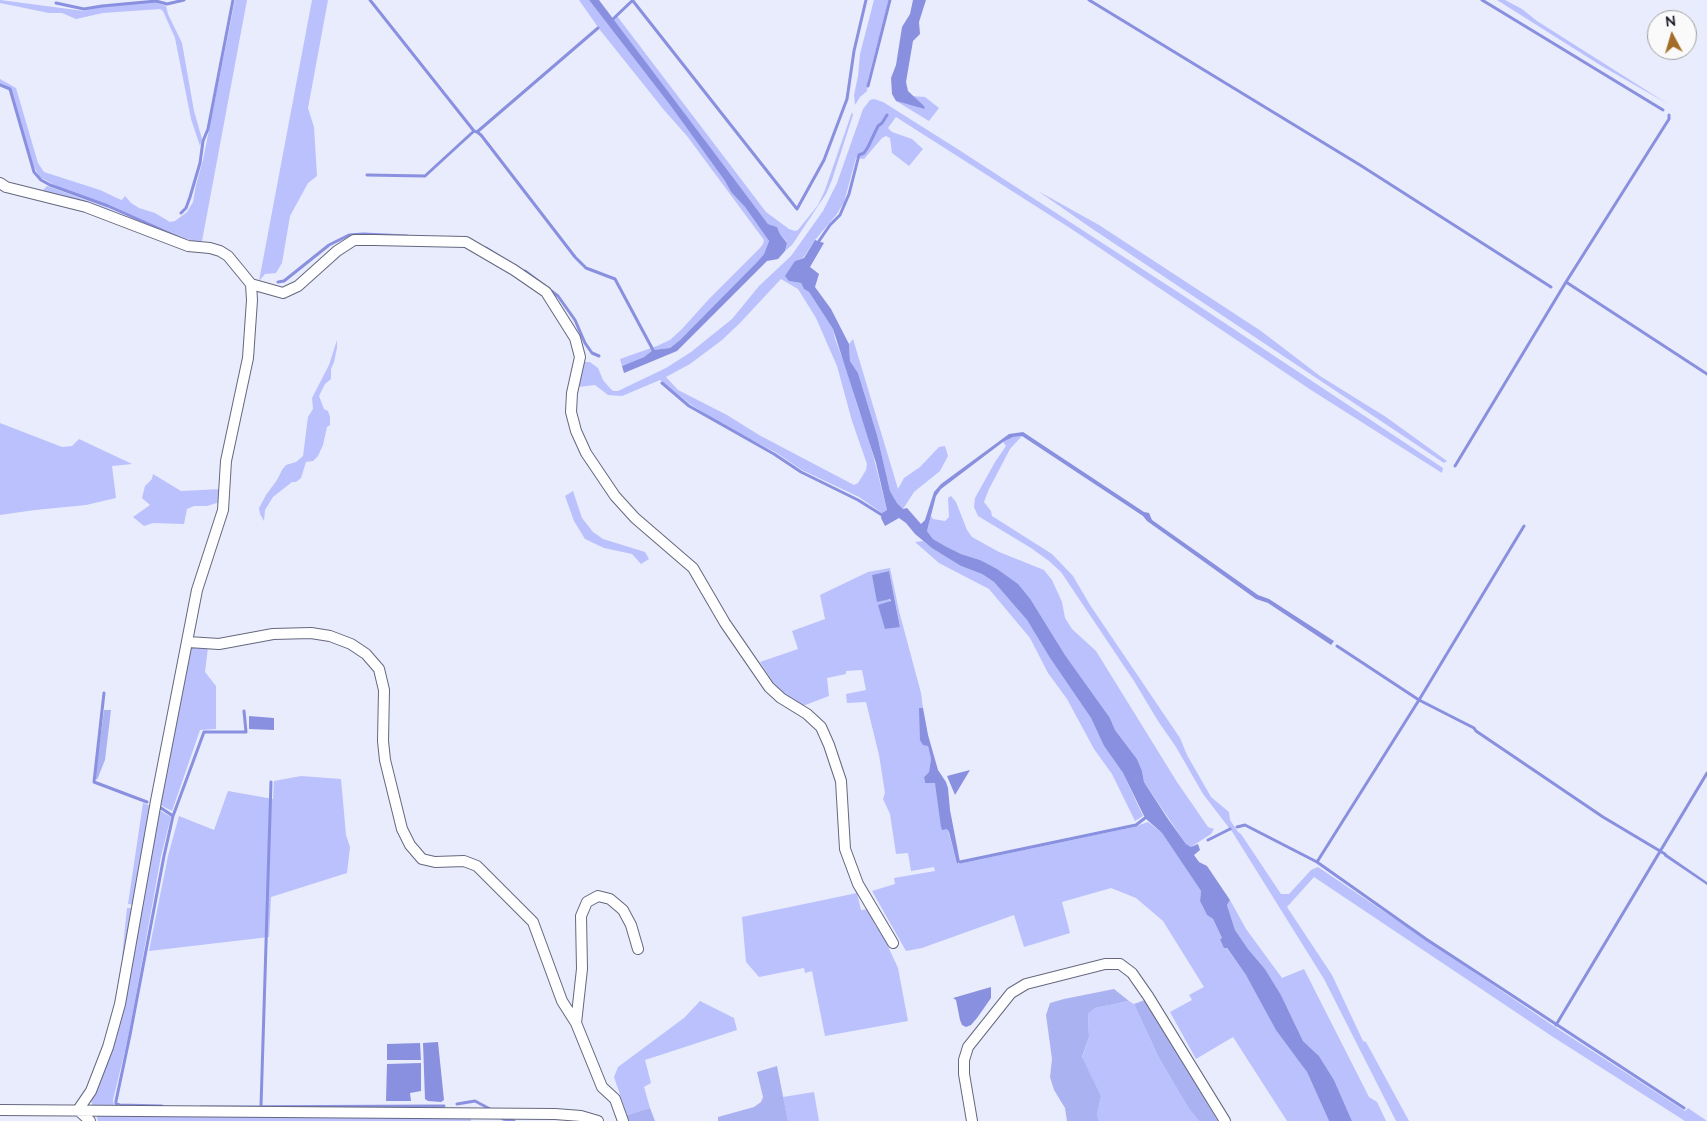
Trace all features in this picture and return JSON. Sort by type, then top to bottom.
[{"type":"street","points":[[0,184],[86,207],[188,246],[220,251],[228,256],[251,284],[283,293],[298,286],[337,250],[354,240],[466,242],[514,270],[546,292],[575,338],[580,357],[572,393],[571,412],[576,431],[586,453],[600,476],[622,503],[693,568],[725,623],[769,687],[781,698],[807,714],[820,727],[829,745],[841,781],[843,831],[848,856],[858,884],[893,943]]},
{"type":"street","points":[[78,1110],[91,1091],[108,1047],[120,1004],[156,801],[197,590],[223,510],[226,461],[248,358],[252,300],[251,284]]},
{"type":"street","points":[[188,642],[219,644],[273,634],[311,633],[330,636],[351,644],[366,654],[379,670],[384,690],[383,741],[385,760],[402,829],[410,845],[422,859],[435,862],[464,861],[478,866],[533,922],[562,1001],[576,1023],[602,1087],[615,1099],[623,1121]]},
{"type":"street","points":[[576,1023],[582,968],[581,916],[588,902],[598,896],[610,899],[623,910],[631,925],[638,949]]},
{"type":"street","points":[[972,1121],[964,1074],[964,1060],[968,1047],[1011,993],[1026,984],[1105,964],[1120,964],[1132,973],[1148,996],[1225,1121]]},
{"type":"street","points":[[0,1110],[555,1114],[582,1116],[598,1121]]},
{"type":"street","points":[[78,1110],[90,1121]]},
{"type":"shaded area","points":[[0,0],[84,11],[101,7],[155,2],[166,6],[182,43],[194,111],[202,139],[200,146],[191,119],[175,38],[163,11],[160,9],[103,13],[76,19],[62,13],[49,13],[0,3]]},
{"type":"shaded area","points":[[235,0],[247,0],[202,241],[194,242],[108,205],[58,187],[40,177],[34,167],[11,89],[0,84],[0,79],[16,88],[38,163],[44,172],[100,190],[122,200],[125,196],[139,208],[155,213],[170,222],[175,221],[187,212],[193,202],[203,160]]},
{"type":"shaded area","points":[[312,0],[328,0],[308,108],[314,127],[317,176],[308,183],[290,216],[282,263],[276,273],[265,274],[259,281]]},
{"type":"shaded area","points":[[579,0],[589,0],[670,105],[731,192],[745,207],[769,241],[764,254],[758,261],[680,340],[670,348],[653,350],[644,357],[622,366],[620,359],[670,340],[760,248],[764,240],[687,136],[600,30]]},
{"type":"shaded area","points":[[589,0],[599,0],[768,224],[777,227],[787,243],[785,251],[778,259],[767,261],[677,351],[624,373],[622,366],[644,357],[653,350],[670,348],[680,340],[758,261],[764,254],[769,241],[745,207],[731,192],[670,105]]},
{"type":"shaded area","points":[[874,0],[889,0],[868,79],[867,91],[855,105],[854,95],[860,54]]},
{"type":"shaded area","points":[[913,0],[926,0],[919,22],[920,34],[913,41],[906,82],[908,91],[925,109],[896,101],[892,94],[891,78],[896,65],[902,27],[910,14]]},
{"type":"shaded area","points":[[1497,0],[1505,0],[1522,9],[1537,21],[1668,104],[1600,65]]},
{"type":"shaded area","points":[[617,16],[766,212],[789,229],[798,230],[818,205],[852,112],[853,115],[826,194],[792,245],[785,251],[787,242],[777,227],[768,224],[732,177],[614,20]]},
{"type":"shaded area","points":[[911,96],[925,97],[939,108],[929,121],[896,101],[925,108]]},
{"type":"shaded area","points":[[874,99],[883,102],[1187,298],[1443,468],[1442,473],[1311,390],[1070,228],[896,117],[888,128],[892,132],[912,139],[923,149],[909,166],[892,153],[890,138],[886,136],[882,138],[864,159],[856,158],[844,202],[803,258],[795,261],[789,281],[801,283],[833,329],[869,439],[887,510],[882,513],[859,497],[802,470],[775,452],[721,424],[690,404],[660,380],[622,396],[608,395],[595,385],[578,387],[584,362],[590,362],[598,368],[608,386],[613,391],[618,391],[666,368],[691,352],[732,319],[759,286],[791,256],[823,211],[837,183],[863,109],[870,100]],"holes":[[[781,279],[798,289],[816,318],[837,366],[852,421],[867,464],[866,470],[858,483],[854,485],[678,390],[666,377],[690,364],[722,340]]]},
{"type":"shaded area","points":[[6,186],[43,190],[47,186],[164,232]]},
{"type":"shaded area","points":[[1038,191],[1099,225],[1261,331],[1320,376],[1386,417],[1447,461],[1444,463]]},
{"type":"shaded area","points":[[815,240],[824,243],[810,267],[819,274],[815,287],[831,309],[849,344],[850,361],[858,373],[877,435],[890,491],[897,503],[903,509],[907,508],[921,524],[925,520],[934,492],[941,484],[1009,434],[1023,432],[1144,512],[1149,513],[1152,520],[1258,595],[1269,599],[1334,641],[1331,645],[1268,603],[1256,599],[1147,521],[1143,516],[1022,436],[1013,437],[1003,442],[941,489],[936,496],[927,531],[933,539],[945,546],[997,569],[1018,584],[1031,600],[1065,655],[1110,718],[1115,730],[1137,759],[1144,782],[1168,819],[1186,844],[1191,847],[1198,844],[1200,850],[1194,855],[1199,862],[1207,866],[1230,900],[1227,905],[1235,930],[1265,969],[1281,995],[1303,1041],[1319,1056],[1334,1080],[1352,1121],[1329,1121],[1307,1072],[1276,1030],[1246,975],[1227,948],[1224,948],[1220,939],[1222,938],[1213,919],[1207,915],[1200,901],[1201,891],[1162,833],[1145,818],[1123,773],[1104,746],[1091,718],[1050,658],[1027,620],[994,582],[982,574],[961,566],[932,548],[899,518],[885,526],[881,518],[882,513],[887,510],[876,463],[833,329],[801,283],[789,281],[785,276],[795,261],[804,258]]},
{"type":"shaded area","points":[[853,339],[898,489],[904,478],[920,467],[939,447],[945,446],[948,456],[940,471],[914,492],[903,509],[890,491],[877,435],[858,373],[850,361],[849,344]]},
{"type":"shaded area","points":[[337,340],[337,348],[331,369],[331,379],[325,384],[319,396],[324,409],[328,411],[330,417],[330,425],[327,427],[323,445],[318,456],[313,461],[306,462],[301,478],[296,482],[292,482],[273,497],[265,510],[264,521],[259,508],[266,495],[286,465],[296,462],[303,456],[308,417],[313,409],[312,398],[329,365]]},
{"type":"shaded area","points":[[0,423],[62,447],[72,446],[79,439],[132,464],[112,466],[116,498],[86,505],[0,515]]},
{"type":"shaded area","points":[[1022,436],[1010,449],[984,502],[991,511],[992,516],[1052,554],[1073,576],[1090,605],[1180,738],[1187,755],[1211,797],[1229,812],[1230,820],[1281,894],[1289,894],[1311,870],[1318,867],[1555,1027],[1685,1111],[1688,1108],[1707,1121],[1685,1121],[1550,1035],[1314,877],[1287,907],[1332,975],[1363,1041],[1366,1042],[1409,1121],[1396,1121],[1324,979],[1233,833],[1203,794],[1134,681],[1061,572],[1031,548],[978,516],[974,507],[975,498],[1006,446],[1003,442],[1013,437]]},
{"type":"shaded area","points":[[153,474],[181,491],[222,489],[220,502],[187,509],[184,524],[153,523],[144,526],[133,517],[150,505],[142,498],[145,486],[152,479]]},
{"type":"shaded area","points":[[573,491],[582,518],[593,532],[603,539],[645,552],[649,559],[641,564],[632,554],[604,548],[585,539],[574,521],[565,496]]},
{"type":"shaded area","points":[[951,496],[956,502],[967,530],[972,537],[999,552],[1044,570],[1052,580],[1062,602],[1065,618],[1072,629],[1096,651],[1177,782],[1208,827],[1214,829],[1211,834],[1191,847],[1186,844],[1144,782],[1137,759],[1115,730],[1110,718],[1065,655],[1031,600],[980,560],[961,554],[933,539],[927,531],[931,516],[933,519],[945,521],[949,517],[948,498]]},
{"type":"shaded area","points":[[923,541],[961,566],[982,574],[994,582],[1027,620],[1050,658],[1091,718],[1104,746],[1123,773],[1143,816],[1135,821],[1112,774],[1094,749],[1067,699],[1048,673],[1030,638],[989,589],[939,563],[915,542]]},
{"type":"shaded area","points":[[890,568],[899,611],[921,693],[923,708],[920,708],[920,732],[928,746],[931,759],[929,772],[924,777],[925,783],[935,782],[957,864],[1134,827],[1148,822],[1162,833],[1201,891],[1200,901],[1207,915],[1213,919],[1222,938],[1220,939],[1246,975],[1307,1072],[1329,1121],[1287,1121],[1233,1037],[1196,1059],[1170,1012],[1192,1000],[1189,995],[1204,987],[1163,921],[1136,898],[1111,888],[1062,902],[1070,933],[1024,947],[1014,915],[922,948],[906,951],[872,891],[895,884],[894,878],[935,871],[934,867],[911,871],[908,853],[896,854],[890,814],[883,799],[885,793],[879,755],[866,702],[847,703],[846,694],[866,690],[862,670],[846,671],[846,674],[827,678],[829,696],[800,707],[780,693],[760,662],[798,649],[792,631],[825,619],[820,595],[868,572]],"holes":[[[889,571],[900,626],[885,629],[891,602],[872,575]]]},
{"type":"shaded area","points":[[889,571],[900,627],[885,629],[878,605],[891,601],[890,599],[877,602],[872,575]]},
{"type":"shaded area","points":[[191,647],[208,647],[205,672],[216,686],[216,729],[200,730],[172,811],[160,805]]},
{"type":"shaded area","points":[[919,708],[923,708],[938,770],[948,788],[950,810],[960,862],[957,864],[949,832],[947,829],[942,830],[941,827],[935,783],[925,783],[924,777],[929,772],[931,759],[928,746],[923,745],[920,740]]},
{"type":"shaded area","points":[[104,710],[111,710],[105,760],[97,780],[95,777]]},
{"type":"shaded area","points":[[249,716],[274,718],[274,730],[249,729]]},
{"type":"shaded area","points":[[970,770],[955,795],[947,776]]},
{"type":"shaded area","points":[[301,776],[341,779],[346,835],[350,847],[347,873],[271,897],[269,937],[149,951],[168,856],[179,816],[214,830],[228,791],[273,799],[274,781]]},
{"type":"shaded area","points":[[143,803],[151,806],[134,905],[128,904]]},
{"type":"shaded area","points":[[159,810],[171,817],[161,856],[129,1034],[113,1100],[114,1106],[93,1106],[91,1101],[113,1044]]},
{"type":"shaded area","points":[[1665,853],[1707,882],[1707,885],[1664,856]]},
{"type":"shaded area","points":[[857,893],[861,910],[870,909],[874,923],[886,942],[898,968],[908,1021],[825,1036],[812,971],[805,973],[804,968],[759,977],[746,962],[742,917]]},
{"type":"shaded area","points":[[1230,900],[1246,929],[1282,978],[1304,969],[1369,1097],[1377,1102],[1386,1121],[1352,1121],[1334,1080],[1319,1056],[1303,1041],[1281,995],[1265,969],[1235,930],[1227,905]]},
{"type":"shaded area","points":[[127,908],[134,908],[124,957],[122,957]]},
{"type":"shaded area","points":[[991,987],[991,998],[977,1018],[971,1025],[966,1027],[962,1025],[956,1000],[953,998]]},
{"type":"shaded area","points":[[1114,989],[1129,1001],[1095,1008],[1088,1014],[1089,1037],[1082,1057],[1101,1096],[1097,1115],[1099,1121],[1067,1121],[1065,1108],[1054,1090],[1050,1077],[1052,1059],[1046,1015],[1050,1003]]},
{"type":"shaded area","points":[[1145,1000],[1218,1121],[1199,1121],[1189,1109],[1159,1058],[1134,1004]]},
{"type":"shaded area","points":[[700,1001],[734,1018],[737,1030],[645,1060],[651,1083],[644,1087],[650,1108],[627,1115],[614,1077],[618,1067],[684,1018]]},
{"type":"shaded area","points":[[1129,1001],[1134,1004],[1159,1058],[1189,1109],[1199,1121],[1099,1121],[1097,1115],[1101,1096],[1082,1058],[1089,1037],[1088,1014],[1095,1008]]},
{"type":"shaded area","points":[[438,1042],[444,1100],[441,1102],[425,1099],[423,1043]]},
{"type":"shaded area","points":[[420,1043],[421,1060],[387,1060],[387,1044]]},
{"type":"shaded area","points":[[421,1063],[421,1091],[410,1093],[411,1101],[386,1101],[387,1064]]},
{"type":"shaded area","points":[[777,1066],[788,1121],[718,1121],[718,1117],[754,1107],[761,1102],[763,1097],[757,1072]]},
{"type":"shaded area","points":[[814,1092],[819,1121],[788,1121],[783,1097]]},
{"type":"shaded area","points":[[650,1108],[655,1121],[629,1121],[627,1115]]},
{"type":"shaded area","points":[[98,1115],[471,1118],[471,1121],[98,1121]]},
{"type":"waterway","points":[[56,3],[84,9],[156,1],[167,4],[184,0]]},
{"type":"waterway","points":[[181,213],[186,208],[200,163],[233,0]]},
{"type":"waterway","points":[[370,0],[474,131],[477,132],[598,28]]},
{"type":"waterway","points":[[613,19],[633,0]]},
{"type":"waterway","points":[[633,1],[797,209],[824,160],[847,99],[854,51],[866,0]]},
{"type":"waterway","points":[[868,86],[890,0]]},
{"type":"waterway","points":[[1089,0],[1360,165],[1551,287]]},
{"type":"waterway","points":[[1482,0],[1663,110]]},
{"type":"waterway","points":[[0,85],[10,89],[34,172],[41,180],[108,206],[185,240]]},
{"type":"waterway","points":[[819,241],[840,215],[849,194],[859,155],[864,153],[878,126],[887,115]]},
{"type":"waterway","points":[[1455,466],[1566,282],[1669,119],[1669,115]]},
{"type":"waterway","points":[[367,175],[425,176],[474,131]]},
{"type":"waterway","points":[[477,132],[575,257],[586,268],[615,279],[653,350]]},
{"type":"waterway","points":[[278,282],[284,281],[329,245],[349,235],[407,236]]},
{"type":"waterway","points":[[486,248],[502,258]]},
{"type":"waterway","points":[[525,271],[558,296],[575,320],[585,343],[592,353],[599,356]]},
{"type":"waterway","points":[[1566,282],[1707,374]]},
{"type":"waterway","points":[[662,383],[689,406],[774,454],[801,472],[858,500],[882,515]]},
{"type":"waterway","points":[[1317,862],[1419,700],[1524,526]]},
{"type":"waterway","points":[[1337,646],[1419,700],[1474,728],[1603,817],[1665,854]]},
{"type":"waterway","points":[[104,693],[94,782],[147,802]]},
{"type":"waterway","points":[[162,1106],[120,1105],[116,1104],[116,1101],[164,856],[173,816],[204,732],[246,732],[244,711]]},
{"type":"waterway","points":[[1556,1025],[1707,773]]},
{"type":"waterway","points":[[261,1106],[271,782]]},
{"type":"waterway","points":[[161,808],[173,816]]},
{"type":"waterway","points":[[960,862],[1136,825],[1145,818]]},
{"type":"waterway","points":[[1237,827],[1245,825],[1317,862],[1426,939],[1684,1108]]},
{"type":"waterway","points":[[1208,840],[1230,829]]},
{"type":"waterway","points":[[457,1104],[475,1101],[490,1109]]},
{"type":"waterway","points":[[201,1107],[444,1106]]},
{"type":"waterway","points":[[503,1119],[514,1121]]}]
